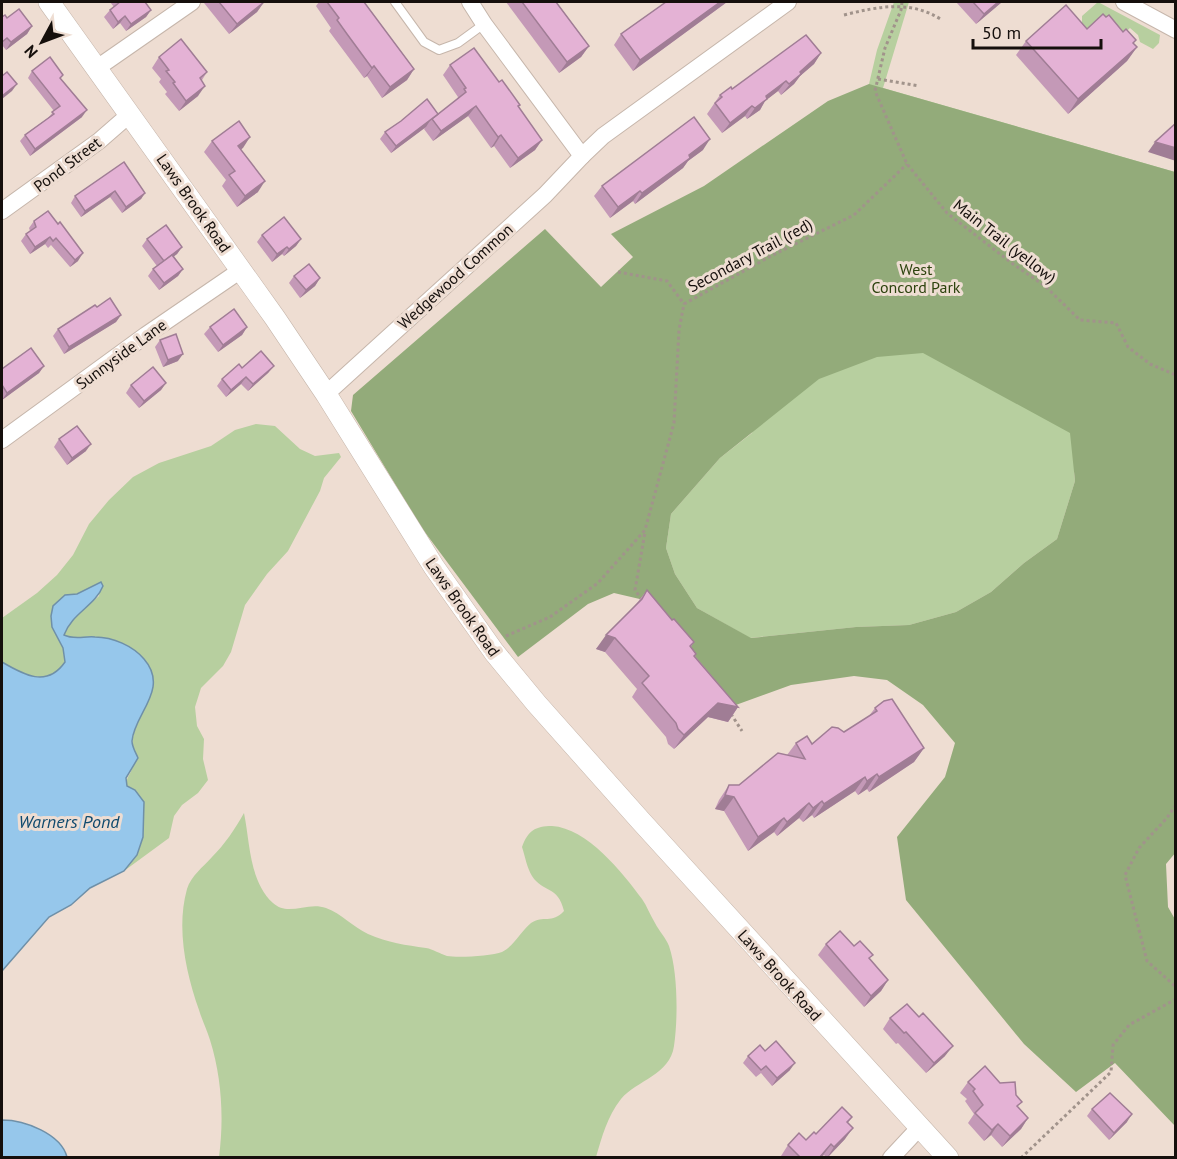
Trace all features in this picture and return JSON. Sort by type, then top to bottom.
[{"type":"street","name":"Laws Brook Road","points":[[52,2],[242,270],[326,394],[412,534],[488,644],[562,732],[948,1158]]},
{"type":"street","points":[[97,68],[192,2]]},
{"type":"street","points":[[470,2],[582,156]]},
{"type":"street","name":"Wedgewood Common","points":[[326,394],[545,195],[603,136],[788,2]]},
{"type":"street","points":[[1124,2],[1176,30]]},
{"type":"street","name":"Pond Street","points":[[2,211],[90,147],[130,114]]},
{"type":"street","name":"Sunnyside Lane","points":[[2,440],[146,335],[242,270]]},
{"type":"street","points":[[891,1158],[919,1128]]},
{"type":"lane","points":[[395,2],[424,42],[439,50],[458,43],[484,24]]},
{"type":"path","points":[[844,15],[902,2],[929,9],[942,20]]},
{"type":"path","name":"Main Trail (yellow)","points":[[902,2],[901,10],[885,48],[875,91],[907,164],[947,213],[1045,286],[1080,320],[1116,323],[1128,347],[1150,364],[1176,375]]},
{"type":"path","points":[[878,79],[918,86]]},
{"type":"path","name":"Secondary Trail (red)","points":[[488,644],[550,617],[598,584],[645,530],[674,423],[679,330],[684,304],[771,256],[854,216],[907,164]]},
{"type":"path","points":[[618,272],[667,281],[684,304]]},
{"type":"path","points":[[645,530],[635,590],[649,608]]},
{"type":"path","points":[[729,711],[742,731]]},
{"type":"path","points":[[1176,805],[1139,848],[1125,875],[1147,961],[1176,987]]},
{"type":"path","points":[[1021,1158],[1111,1072],[1113,1045],[1129,1025],[1176,999]]},
{"type":"green space","name":"West Concord Park","points":[[894,2],[909,2],[883,88],[1175,172],[1074,473],[1075,481],[1057,539],[1024,563],[991,592],[956,612],[909,625],[856,627],[750,638],[697,608],[675,574],[666,548],[671,514],[720,458],[752,433],[869,84],[877,50]]},
{"type":"green space","points":[[1098,2],[1160,35],[1159,43],[1153,49],[1140,42],[1138,35],[1130,28],[1112,44],[1077,43],[1082,28],[1082,16]]},
{"type":"green space","points":[[869,84],[1175,172],[1176,852],[1166,864],[1168,907],[1176,921],[1175,1126],[1115,1063],[1076,1092],[1024,1044],[906,900],[897,837],[945,777],[955,743],[923,705],[887,680],[854,676],[791,685],[733,706],[644,600],[614,593],[588,604],[518,657],[421,527],[351,411],[353,395],[545,229],[601,287],[633,257],[611,234],[704,186],[828,101]],"holes":[[[923,353],[1070,433],[1075,481],[1057,539],[1024,563],[991,592],[956,612],[909,625],[856,627],[751,638],[697,608],[675,574],[666,548],[671,514],[720,458],[819,379],[877,357]]]},
{"type":"green space","points":[[256,424],[275,426],[300,449],[315,456],[339,453],[341,457],[324,478],[320,491],[288,551],[267,574],[245,605],[231,652],[223,666],[201,688],[195,707],[197,726],[204,739],[203,759],[208,780],[174,816],[169,838],[124,871],[137,855],[144,802],[127,786],[127,781],[134,761],[133,737],[151,691],[151,671],[94,637],[71,638],[64,635],[74,618],[99,596],[101,583],[77,594],[65,595],[52,627],[63,648],[65,663],[50,675],[35,677],[27,675],[2,662],[2,618],[37,593],[57,575],[73,555],[89,524],[109,500],[133,477],[159,463],[211,446],[235,430]]},
{"type":"green space","points":[[244,813],[255,873],[265,894],[273,903],[285,909],[312,906],[326,908],[375,937],[429,949],[447,956],[491,955],[502,952],[531,923],[555,917],[564,911],[558,897],[536,881],[529,869],[522,847],[533,830],[546,826],[565,829],[591,843],[603,854],[642,899],[668,943],[676,982],[677,1009],[671,1056],[660,1071],[621,1099],[609,1120],[596,1157],[219,1157],[222,1113],[219,1084],[214,1054],[194,996],[187,966],[182,919],[187,889],[191,880],[225,842]]},
{"type":"water","name":"Warners Pond","points":[[101,582],[103,586],[95,599],[72,621],[64,635],[75,638],[102,637],[122,643],[139,654],[151,670],[152,691],[134,731],[132,741],[138,758],[126,778],[127,786],[135,790],[144,802],[143,837],[137,855],[124,871],[90,888],[71,905],[49,917],[2,971],[2,662],[35,677],[51,675],[58,670],[65,662],[63,648],[52,627],[53,606],[65,595],[77,594]]},
{"type":"water","points":[[2,1120],[31,1126],[50,1135],[58,1142],[67,1157],[2,1157]]},
{"type":"building","points":[[120,2],[145,2],[151,10],[131,24],[125,16],[118,22],[110,10]]},
{"type":"building","points":[[219,2],[264,2],[237,24]]},
{"type":"building","points":[[327,2],[364,2],[414,69],[390,87],[374,66],[372,68],[337,20],[339,18]]},
{"type":"building","points":[[522,2],[556,2],[589,46],[567,62]]},
{"type":"building","points":[[666,2],[720,2],[640,60],[621,34]]},
{"type":"building","points":[[973,2],[998,2],[984,14]]},
{"type":"building","points":[[1066,5],[1087,29],[1103,14],[1106,17],[1109,15],[1123,32],[1126,29],[1136,40],[1133,43],[1137,47],[1078,99],[1026,41]]},
{"type":"building","points":[[19,9],[32,26],[11,42],[7,38],[2,42],[2,17],[5,15],[7,18]]},
{"type":"building","points":[[806,35],[821,53],[789,84],[786,81],[766,96],[767,99],[755,108],[752,106],[730,123],[715,103],[722,97],[720,95],[731,87],[732,89]]},
{"type":"building","points":[[181,39],[207,72],[200,78],[205,86],[186,101],[159,57]]},
{"type":"building","points":[[474,48],[499,82],[502,80],[542,140],[518,158],[501,135],[498,137],[476,106],[441,131],[432,119],[466,92],[464,89],[466,88],[450,65]]},
{"type":"building","points":[[50,57],[63,75],[60,78],[87,110],[35,149],[25,135],[54,114],[52,112],[60,106],[32,71]]},
{"type":"building","points":[[7,72],[17,84],[2,96],[2,76]]},
{"type":"building","points":[[427,99],[438,114],[396,146],[385,132]]},
{"type":"building","points":[[694,117],[710,139],[689,155],[690,158],[642,193],[640,191],[618,207],[602,186]]},
{"type":"building","points":[[239,121],[250,137],[238,146],[265,181],[245,196],[229,175],[235,171],[212,141]]},
{"type":"building","points":[[1176,123],[1176,148],[1155,142]]},
{"type":"building","points":[[124,162],[145,193],[126,207],[115,191],[85,211],[75,196]]},
{"type":"building","points":[[48,211],[58,224],[60,222],[83,253],[75,260],[56,238],[53,241],[50,237],[35,247],[26,234],[36,227],[34,221]]},
{"type":"building","points":[[284,217],[301,239],[289,249],[287,247],[277,254],[262,235]]},
{"type":"building","points":[[166,225],[182,247],[164,261],[147,239]]},
{"type":"building","points":[[172,255],[183,269],[164,283],[153,269]]},
{"type":"building","points":[[309,264],[320,278],[306,290],[294,276]]},
{"type":"building","points":[[110,298],[121,315],[69,347],[58,329]]},
{"type":"building","points":[[234,309],[247,327],[223,345],[210,327]]},
{"type":"building","points":[[176,334],[183,354],[168,360],[160,340]]},
{"type":"building","points":[[31,348],[44,366],[7,393],[2,385],[2,369]]},
{"type":"building","points":[[261,351],[274,366],[253,384],[246,377],[231,390],[222,379],[239,364],[242,368]]},
{"type":"building","points":[[153,367],[166,383],[144,401],[131,385]]},
{"type":"building","points":[[77,426],[91,444],[72,458],[59,439]]},
{"type":"building","points":[[647,590],[694,642],[690,646],[696,654],[694,656],[738,707],[718,703],[684,735],[642,683],[649,676],[615,638],[606,635],[642,599]]},
{"type":"building","points":[[892,699],[924,748],[879,777],[877,774],[867,781],[865,777],[824,804],[822,801],[813,808],[809,803],[787,822],[784,818],[758,837],[734,797],[725,795],[729,785],[739,785],[778,753],[805,759],[796,743],[807,736],[812,744],[832,727],[844,732],[877,711],[875,708],[884,701]]},
{"type":"building","points":[[840,931],[854,946],[860,941],[873,955],[869,958],[888,980],[871,996],[826,944]]},
{"type":"building","points":[[907,1004],[919,1017],[923,1013],[953,1046],[934,1063],[890,1018]]},
{"type":"building","points":[[776,1041],[795,1063],[777,1078],[766,1066],[761,1070],[748,1056],[760,1045],[765,1051]]},
{"type":"building","points":[[985,1066],[1000,1083],[1015,1082],[1016,1095],[1022,1102],[1017,1106],[1028,1118],[1010,1136],[998,1124],[992,1130],[975,1113],[983,1105],[973,1091],[975,1089],[968,1082]]},
{"type":"building","points":[[1110,1093],[1132,1114],[1114,1133],[1092,1109]]},
{"type":"building","points":[[842,1107],[852,1117],[847,1122],[853,1128],[834,1147],[831,1144],[819,1158],[801,1158],[788,1145],[799,1133],[806,1140],[814,1132],[816,1134]]}]
